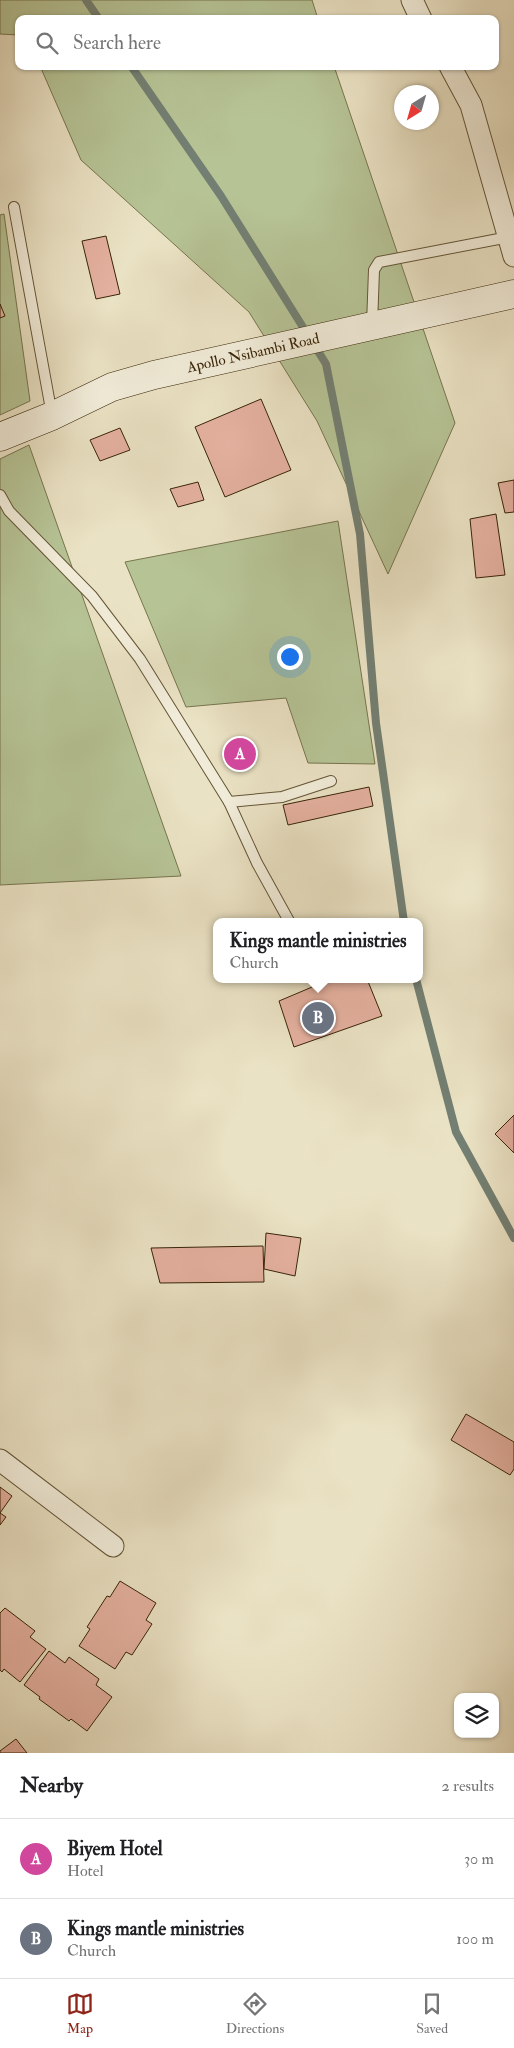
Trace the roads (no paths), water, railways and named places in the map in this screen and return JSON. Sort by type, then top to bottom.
[{"type":"street","points":[[412,0],[419,15]]},
{"type":"street","points":[[452,70],[471,105],[511,247]]},
{"type":"street","name":"Apollo Nsibambi Road","points":[[0,437],[52,416],[112,387],[154,375],[514,294]]},
{"type":"street","points":[[0,1460],[112,1546]]},
{"type":"lane","points":[[14,207],[52,416]]},
{"type":"lane","points":[[372,326],[374,270],[379,262],[511,247]]},
{"type":"lane","points":[[0,495],[9,511],[92,596],[140,659],[229,802],[257,863],[287,918]]},
{"type":"lane","points":[[229,802],[282,797],[331,781]]},
{"type":"waterway","points":[[86,0],[96,15]]},
{"type":"waterway","points":[[134,70],[221,196],[326,364],[360,534],[376,723],[403,918]]},
{"type":"waterway","points":[[417,983],[456,1132],[514,1238]]},
{"type":"place","name":"Biyem Hotel","points":[[240,754]]},
{"type":"place","name":"Kings mantle ministries","points":[[318,1018]]}]
